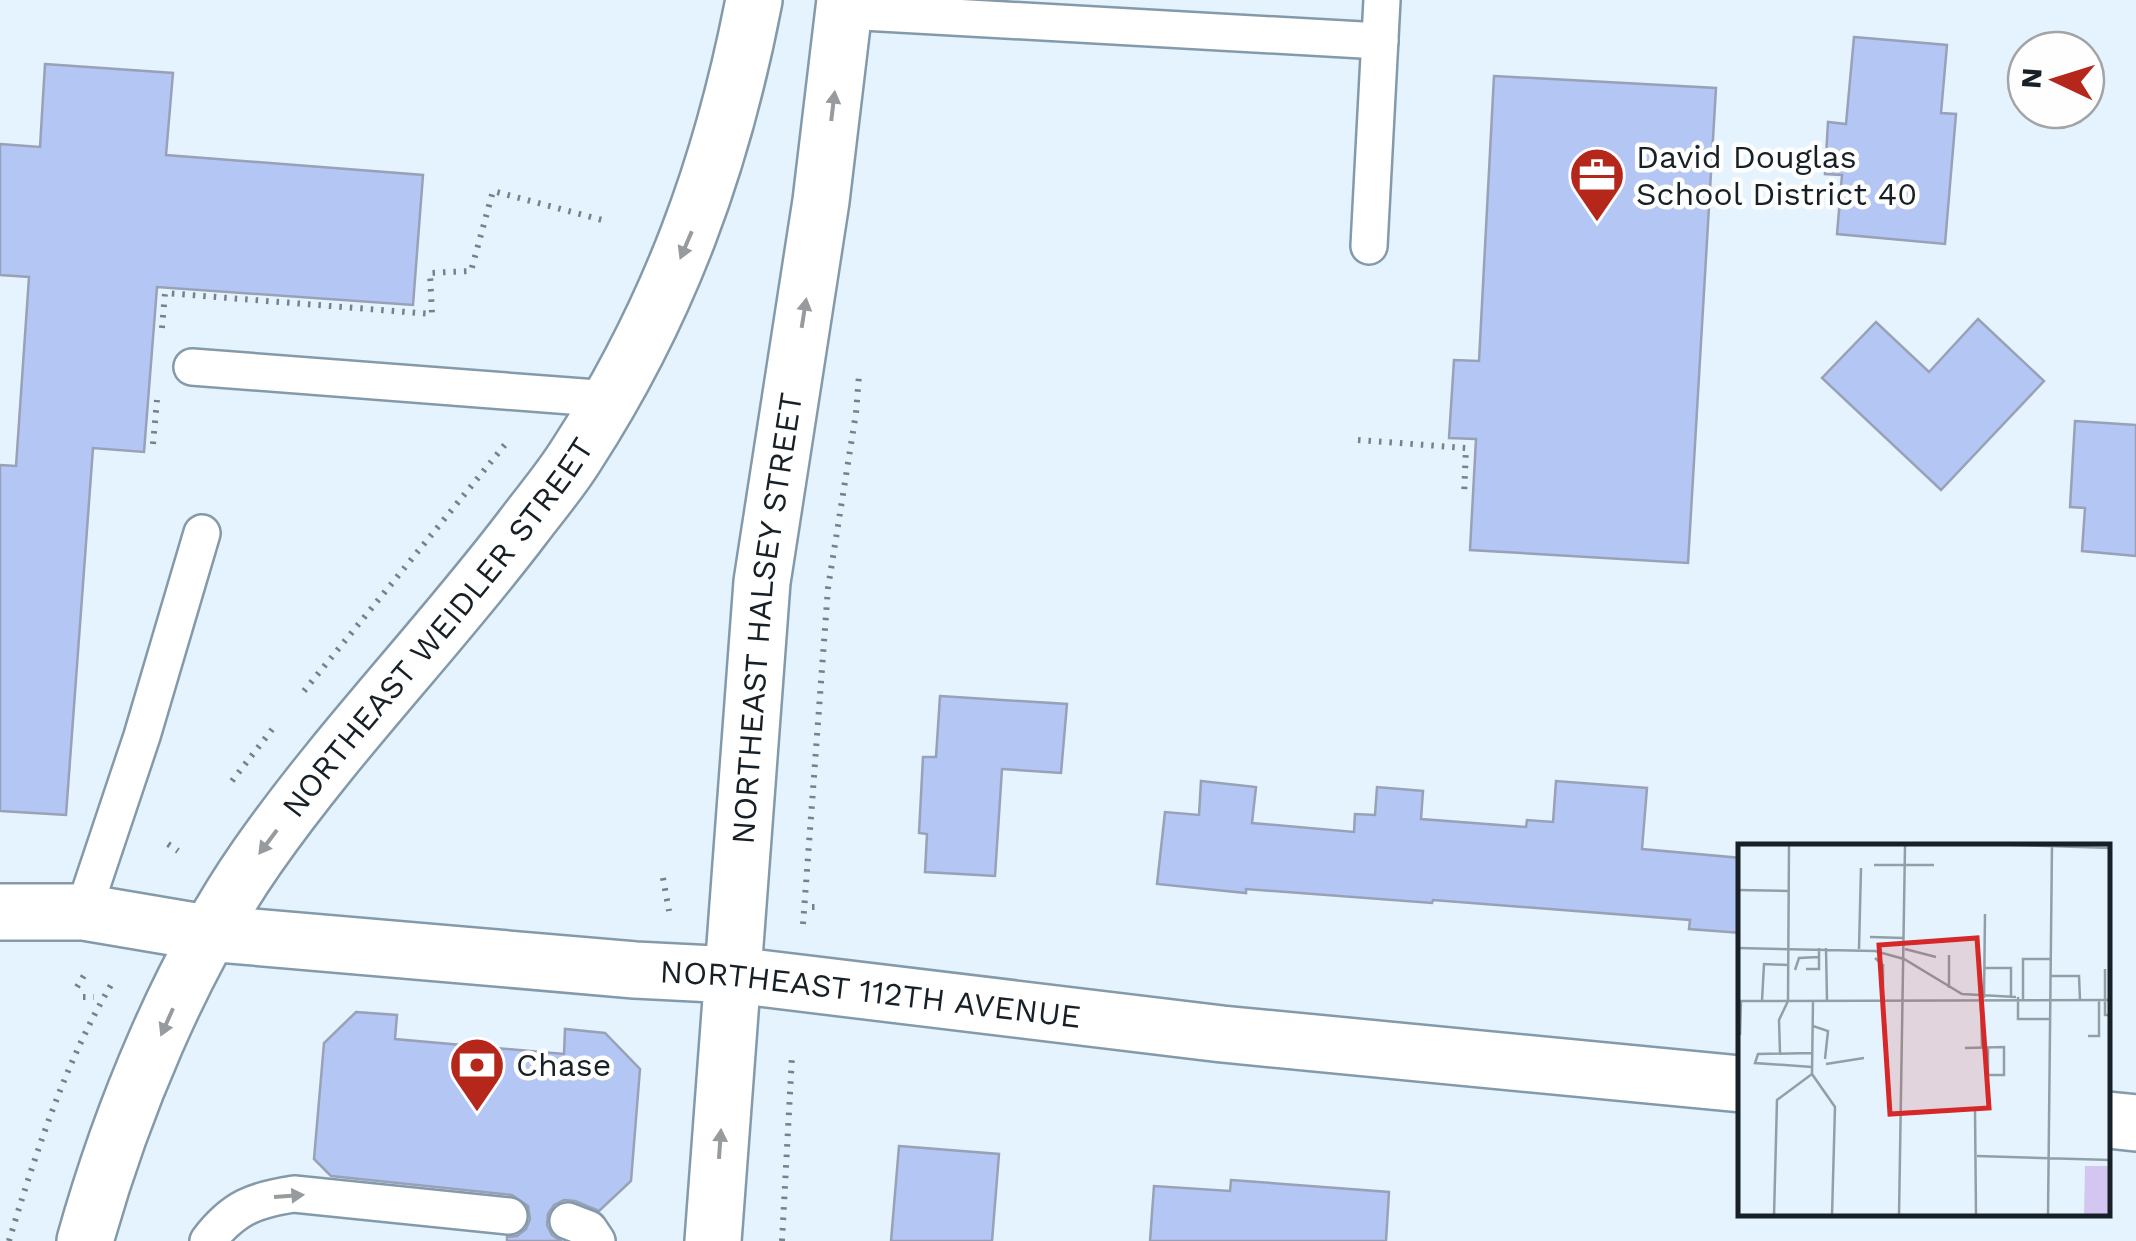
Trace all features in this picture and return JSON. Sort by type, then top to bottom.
[{"type":"main road","name":"NORTHEAST WEIDLER STREET","points":[[84,1241],[130,1111],[208,934],[255,859],[302,797],[552,489],[642,345],[688,241],[718,153],[739,78],[754,0]]},
{"type":"main road","name":"NORTHEAST HALSEY STREET","points":[[713,1241],[762,582],[821,201],[845,6]]},
{"type":"main road","name":"NORTHEAST 112TH AVENUE","points":[[0,912],[83,912],[208,934],[734,975],[1222,1034],[1738,1084]]},
{"type":"main road","points":[[2111,1120],[2136,1122]]},
{"type":"lane","points":[[1369,246],[1382,0]]},
{"type":"lane","points":[[845,6],[1380,41]]},
{"type":"lane","points":[[192,367],[610,400]]},
{"type":"lane","points":[[83,912],[142,736],[202,534]]},
{"type":"lane","points":[[208,1241],[225,1219],[260,1199],[294,1194],[508,1216]]},
{"type":"lane","points":[[568,1221],[589,1229],[597,1241]]},
{"type":"path","points":[[161,346],[165,293],[432,314],[430,274],[472,271],[493,192],[606,220]]},
{"type":"path","points":[[782,1241],[828,588],[859,374]]},
{"type":"path","points":[[153,444],[158,384]]},
{"type":"path","points":[[295,701],[519,428]]},
{"type":"path","points":[[1358,440],[1466,448],[1464,496]]},
{"type":"path","points":[[225,792],[283,716]]},
{"type":"path","points":[[168,844],[178,851]]},
{"type":"path","points":[[663,878],[672,924]]},
{"type":"path","points":[[83,997],[94,997]]},
{"type":"path","points":[[9,1241],[28,1179],[81,1044]]},
{"type":"building","points":[[1854,37],[1947,45],[1941,113],[1956,114],[1945,244],[1837,234],[1842,175],[1825,174],[1828,122],[1846,124]]},
{"type":"building","points":[[45,64],[173,73],[166,155],[423,175],[413,305],[157,287],[144,452],[93,448],[66,815],[0,811],[0,465],[16,466],[29,277],[0,275],[0,144],[40,147]]},
{"type":"building","name":"David Douglas School District 40","points":[[1494,76],[1716,88],[1688,563],[1470,550],[1476,439],[1449,438],[1454,360],[1479,361]]},
{"type":"building","points":[[1978,319],[2044,381],[1941,490],[1822,378],[1876,322],[1929,372]]},
{"type":"building","points":[[2075,421],[2136,425],[2136,556],[2082,551],[2085,508],[2070,507]]},
{"type":"building","points":[[940,696],[1067,704],[1061,773],[1002,769],[995,876],[925,872],[927,834],[919,833],[923,757],[936,757]]},
{"type":"building","points":[[1201,781],[1256,787],[1252,823],[1354,832],[1355,814],[1375,815],[1377,787],[1423,791],[1421,819],[1526,827],[1527,820],[1553,822],[1556,781],[1647,788],[1642,849],[1738,858],[1738,933],[1689,929],[1690,920],[1157,884],[1165,812],[1199,815]]},
{"type":"building","name":"Chase","points":[[356,1012],[397,1015],[395,1039],[564,1054],[565,1029],[605,1033],[640,1069],[631,1181],[599,1211],[575,1201],[564,1200],[554,1205],[547,1225],[561,1241],[507,1241],[507,1237],[526,1229],[530,1219],[528,1206],[512,1195],[331,1176],[314,1159],[324,1043]]},
{"type":"building","points":[[899,1146],[999,1154],[992,1241],[891,1241]]},
{"type":"building","points":[[1231,1180],[1389,1192],[1386,1241],[1150,1241],[1154,1186],[1230,1191]]},
{"type":"place","name":"David Douglas School District 40","points":[[1597,224]]},
{"type":"place","name":"Chase","points":[[477,1114]]}]
